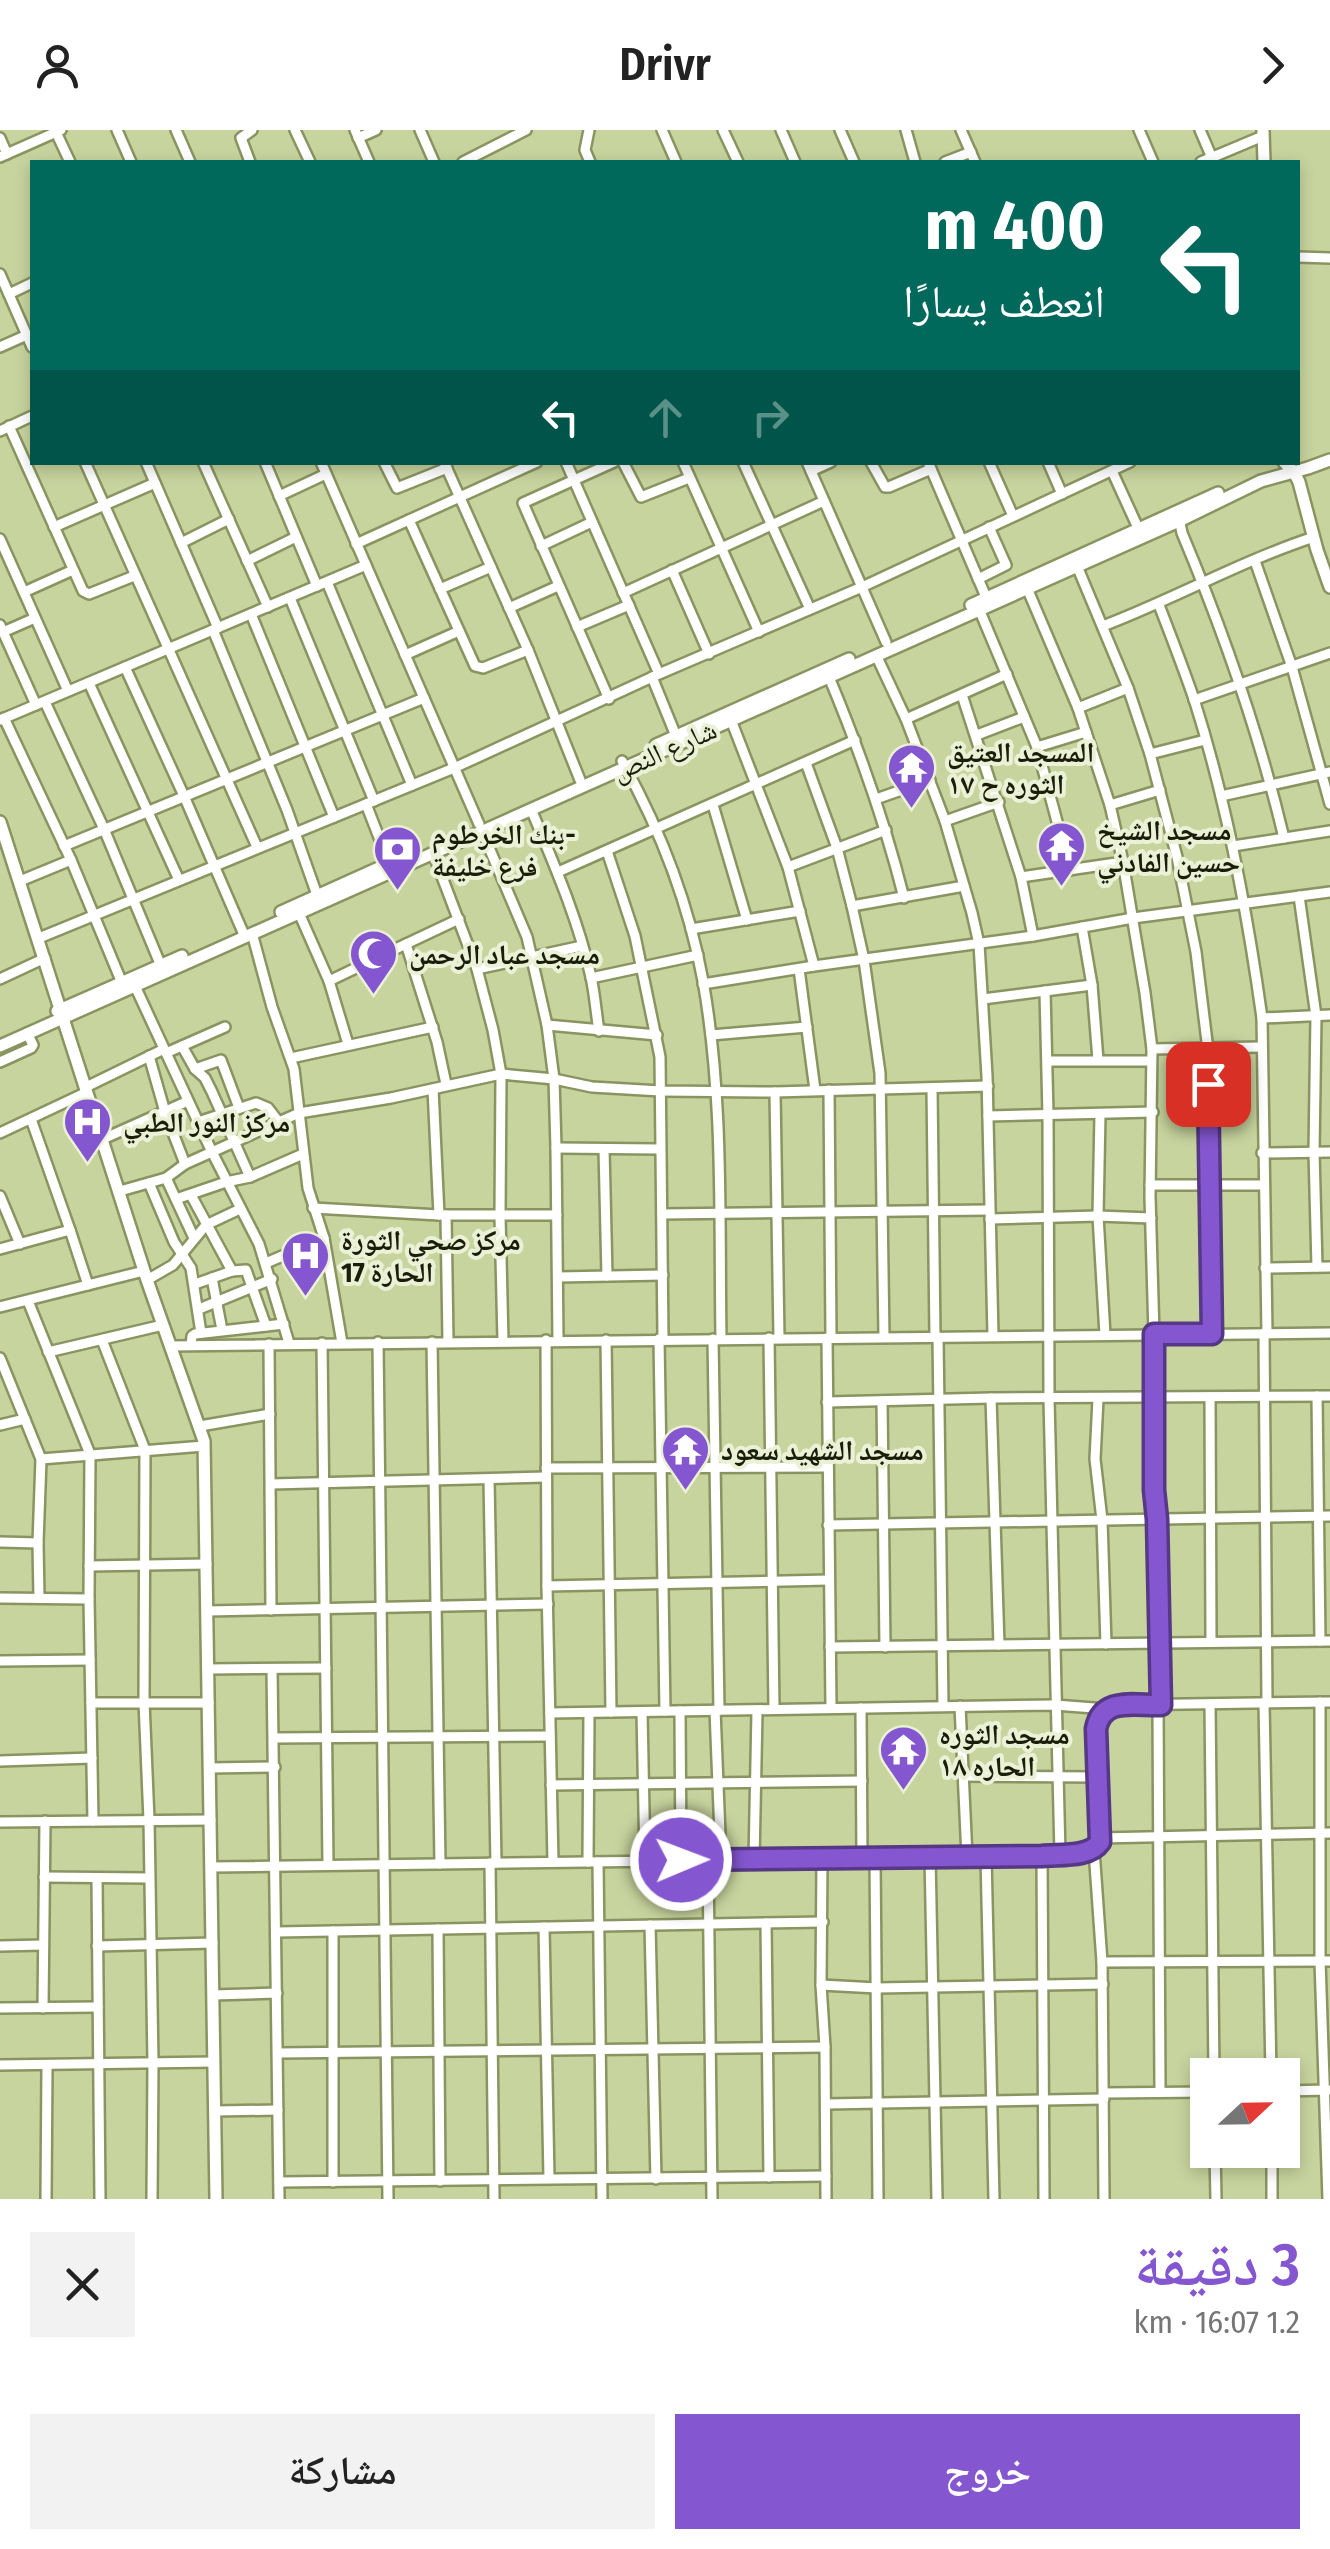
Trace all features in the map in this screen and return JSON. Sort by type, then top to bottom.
[{"type":"main road","points":[[1263,133],[1264,160]]},
{"type":"main road","name":"شارع النص","points":[[1300,464],[1330,456]]},
{"type":"main road","points":[[1288,467],[1302,490],[1330,587]]},
{"type":"main road","name":"شارع النص","points":[[1011,591],[1077,566],[1288,467]]},
{"type":"main road","name":"شارع النص","points":[[128,984],[161,966],[299,913],[390,863],[531,810],[676,736],[1011,591],[1139,530],[1179,516]]},
{"type":"main road","name":"شارع النص","points":[[0,1037],[246,933],[317,896],[432,853],[580,780],[732,720],[983,603]]},
{"type":"main road","points":[[0,822],[204,1446],[216,2199]]},
{"type":"main road","name":"شارع النص","points":[[0,1046],[61,1014]]},
{"type":"street","points":[[116,130],[130,160]]},
{"type":"street","points":[[176,130],[186,160]]},
{"type":"street","points":[[249,160],[241,138],[252,130]]},
{"type":"street","points":[[295,130],[309,160]]},
{"type":"street","points":[[368,160],[356,134],[376,130]]},
{"type":"street","points":[[420,130],[433,160]]},
{"type":"street","points":[[589,130],[585,150],[589,160]]},
{"type":"street","points":[[674,160],[663,132],[675,130]]},
{"type":"street","points":[[723,130],[737,160]]},
{"type":"street","points":[[781,130],[792,160]]},
{"type":"street","points":[[840,130],[853,160]]},
{"type":"street","points":[[906,130],[915,160]]},
{"type":"street","points":[[961,130],[974,160]]},
{"type":"street","points":[[1139,130],[1152,160]]},
{"type":"street","points":[[1200,130],[1212,158]]},
{"type":"street","points":[[0,138],[4,156],[57,131],[69,160]]},
{"type":"street","points":[[467,160],[518,132]]},
{"type":"street","points":[[1206,160],[1263,133]]},
{"type":"street","points":[[950,160],[970,152]]},
{"type":"street","points":[[1300,257],[1330,258]]},
{"type":"street","points":[[0,274],[30,342]]},
{"type":"street","points":[[9,294],[30,284]]},
{"type":"street","points":[[0,347],[27,335]]},
{"type":"street","points":[[30,417],[5,428],[83,591],[87,594],[134,576]]},
{"type":"street","points":[[87,465],[258,847]]},
{"type":"street","points":[[147,465],[317,896]]},
{"type":"street","points":[[205,465],[268,607]]},
{"type":"street","points":[[266,465],[296,536],[384,715],[412,785]]},
{"type":"street","points":[[322,465],[514,905],[532,956],[548,1025],[554,1079],[558,1340]]},
{"type":"street","points":[[386,465],[397,488],[445,465],[528,650],[580,780]]},
{"type":"street","points":[[503,465],[508,476]]},
{"type":"street","points":[[356,544],[532,465]]},
{"type":"street","points":[[567,465],[629,605],[676,736]]},
{"type":"street","points":[[607,465],[523,503],[608,699]]},
{"type":"street","points":[[625,465],[641,497],[690,478]]},
{"type":"street","points":[[684,465],[759,632]]},
{"type":"street","points":[[744,465],[810,609]]},
{"type":"street","points":[[873,465],[884,487],[930,466],[978,579],[1006,674],[1036,747],[1070,870]]},
{"type":"street","points":[[990,465],[1013,516]]},
{"type":"street","points":[[1049,465],[1062,494]]},
{"type":"street","points":[[39,938],[558,723],[1124,465]]},
{"type":"street","points":[[809,467],[886,642]]},
{"type":"street","points":[[1112,471],[1139,530]]},
{"type":"street","points":[[279,496],[326,474]]},
{"type":"street","points":[[54,528],[155,483]]},
{"type":"street","points":[[623,592],[824,501]]},
{"type":"street","points":[[1179,516],[1241,683],[1284,838]]},
{"type":"street","points":[[180,543],[228,519]]},
{"type":"street","points":[[409,520],[478,668],[528,650]]},
{"type":"street","points":[[541,546],[592,522]]},
{"type":"street","points":[[978,579],[1006,565],[989,527]]},
{"type":"street","points":[[247,561],[296,536]]},
{"type":"street","points":[[0,539],[68,691]]},
{"type":"street","points":[[1103,626],[1255,560],[1320,546]]},
{"type":"street","points":[[1255,560],[1326,773],[1330,804]]},
{"type":"street","points":[[289,1344],[260,1244],[128,984],[2,719],[366,565]]},
{"type":"street","points":[[1077,566],[1128,688],[1150,754],[1177,857],[1200,978],[1208,1050],[1212,1334]]},
{"type":"street","points":[[440,589],[491,567]]},
{"type":"street","points":[[24,592],[73,570]]},
{"type":"street","points":[[672,570],[709,654]]},
{"type":"street","points":[[509,608],[558,586]]},
{"type":"street","points":[[1027,588],[1078,708],[1110,806],[1146,992],[1152,1049],[1154,1490],[1160,1643],[1160,2092]]},
{"type":"street","points":[[290,598],[345,730],[390,863]]},
{"type":"street","points":[[1159,604],[1194,700],[1221,796],[1244,903],[1262,1018],[1271,2058]]},
{"type":"street","points":[[577,627],[629,605]]},
{"type":"street","points":[[251,614],[334,817]]},
{"type":"street","points":[[35,618],[2,628],[104,830],[161,966]]},
{"type":"street","points":[[405,656],[459,631]]},
{"type":"street","points":[[1194,700],[1330,652]]},
{"type":"street","points":[[876,655],[906,718],[945,820],[978,944],[988,1086],[992,1336]]},
{"type":"street","points":[[125,667],[246,933],[291,1058],[303,1154],[313,1208],[324,1238],[342,1342]]},
{"type":"street","points":[[906,718],[1006,674]]},
{"type":"street","points":[[829,677],[876,799],[904,898]]},
{"type":"street","points":[[89,683],[180,880]]},
{"type":"street","points":[[1078,708],[1128,688]]},
{"type":"street","points":[[962,695],[1022,878],[1033,936]]},
{"type":"street","points":[[64,846],[424,698]]},
{"type":"street","points":[[976,735],[1024,717]]},
{"type":"street","points":[[732,720],[788,866],[814,966]]},
{"type":"street","points":[[1036,747],[1086,732]]},
{"type":"street","points":[[558,872],[855,740]]},
{"type":"street","points":[[1150,754],[1205,740]]},
{"type":"street","points":[[806,763],[837,848],[864,960],[881,1089],[884,1337]]},
{"type":"street","points":[[624,764],[657,829],[691,929],[711,1035],[719,1214],[715,1468],[721,1860]]},
{"type":"street","points":[[1221,796],[1326,773]]},
{"type":"street","points":[[876,799],[930,780]]},
{"type":"street","points":[[1110,806],[1160,790]]},
{"type":"street","points":[[945,820],[998,802]]},
{"type":"street","points":[[712,805],[748,920]]},
{"type":"street","points":[[531,810],[558,872],[582,946],[599,1031]]},
{"type":"street","points":[[788,866],[886,830]]},
{"type":"street","points":[[1233,846],[1330,831]]},
{"type":"street","points":[[607,851],[642,966],[662,1091],[665,1711]]},
{"type":"street","points":[[432,853],[477,969],[501,1074],[503,1341]]},
{"type":"street","points":[[20,882],[71,860]]},
{"type":"street","points":[[1022,878],[1123,862]]},
{"type":"street","points":[[852,906],[964,886]]},
{"type":"street","points":[[703,984],[1330,892]]},
{"type":"street","points":[[1299,896],[1316,1016],[1316,1268]]},
{"type":"street","points":[[691,929],[800,910]]},
{"type":"street","points":[[299,913],[329,980],[348,1044]]},
{"type":"street","points":[[329,980],[459,919]]},
{"type":"street","points":[[1082,927],[1092,985],[1098,1060]]},
{"type":"street","points":[[406,944],[446,1084]]},
{"type":"street","points":[[477,969],[582,946]]},
{"type":"street","points":[[591,978],[698,956]]},
{"type":"street","points":[[0,979],[45,958]]},
{"type":"street","points":[[799,968],[816,1090]]},
{"type":"street","points":[[983,999],[1092,985]]},
{"type":"street","points":[[1046,991],[1049,1399],[1060,1854]]},
{"type":"street","points":[[1262,1018],[1330,1015]]},
{"type":"street","points":[[548,1025],[656,1035]]},
{"type":"street","points":[[291,1058],[432,1026]]},
{"type":"street","points":[[0,1133],[149,1056],[225,1027]]},
{"type":"street","points":[[711,1035],[807,1027]]},
{"type":"street","points":[[0,1062],[32,1048],[27,1033]]},
{"type":"street","points":[[182,1046],[212,1092],[250,1177]]},
{"type":"street","points":[[1152,1049],[1261,1048]]},
{"type":"street","points":[[149,1056],[184,1164]]},
{"type":"street","points":[[195,1069],[220,1059],[239,1108]]},
{"type":"street","points":[[1048,1061],[1152,1062]]},
{"type":"street","points":[[120,1191],[166,1178],[184,1164],[299,1113],[501,1074],[592,1087],[662,1091],[988,1086]]},
{"type":"street","points":[[212,1092],[230,1084]]},
{"type":"street","points":[[932,1088],[944,1706]]},
{"type":"street","points":[[433,1089],[448,1342]]},
{"type":"street","points":[[829,1090],[827,1402],[832,1708]]},
{"type":"street","points":[[774,1709],[771,1467],[776,1092]]},
{"type":"street","points":[[103,1139],[188,1101]]},
{"type":"street","points":[[198,1122],[252,1104],[268,1108],[278,1121]]},
{"type":"street","points":[[988,1116],[1153,1112]]},
{"type":"street","points":[[1100,1114],[1098,1216],[1104,1335]]},
{"type":"street","points":[[31,1120],[88,1285]]},
{"type":"street","points":[[556,1148],[660,1149]]},
{"type":"street","points":[[604,1149],[607,1276]]},
{"type":"street","points":[[1262,1153],[1330,1152]]},
{"type":"street","points":[[176,1199],[250,1177],[303,1154]]},
{"type":"street","points":[[166,1178],[194,1238]]},
{"type":"street","points":[[148,1183],[172,1237],[192,1268],[201,1333]]},
{"type":"street","points":[[1150,1184],[1263,1185]]},
{"type":"street","points":[[191,1195],[232,1271]]},
{"type":"street","points":[[0,1196],[20,1244]]},
{"type":"street","points":[[1316,1207],[1330,1206]]},
{"type":"street","points":[[0,1307],[145,1275],[173,1265],[206,1225],[240,1208]]},
{"type":"street","points":[[313,1208],[442,1215],[557,1215]]},
{"type":"street","points":[[662,1214],[934,1211],[1151,1218]]},
{"type":"street","points":[[0,1250],[70,1230]]},
{"type":"street","points":[[266,1262],[324,1238]]},
{"type":"street","points":[[1265,1268],[1330,1268]]},
{"type":"street","points":[[195,1284],[246,1270],[266,1326]]},
{"type":"street","points":[[558,1276],[662,1275]]},
{"type":"street","points":[[212,1278],[222,1330]]},
{"type":"street","points":[[199,1309],[272,1279]]},
{"type":"street","points":[[28,1302],[90,1454],[93,1821]]},
{"type":"street","points":[[192,1345],[192,1336],[201,1333],[284,1324]]},
{"type":"street","points":[[48,1352],[162,1325]]},
{"type":"street","points":[[170,1346],[1330,1332]]},
{"type":"street","points":[[102,1340],[145,1450],[144,1702],[153,2064],[152,2199]]},
{"type":"street","points":[[546,1340],[553,1862]]},
{"type":"street","points":[[606,1340],[612,1712]]},
{"type":"street","points":[[378,1342],[388,2199]]},
{"type":"street","points":[[432,1342],[440,1864]]},
{"type":"street","points":[[322,1343],[328,1865]]},
{"type":"street","points":[[269,1344],[271,1610]]},
{"type":"street","points":[[0,1358],[41,1458],[39,1598]]},
{"type":"street","points":[[830,1647],[1325,1641],[1324,1516],[1316,1396]]},
{"type":"street","points":[[827,1402],[1330,1396]]},
{"type":"street","points":[[1210,1397],[1211,1642]]},
{"type":"street","points":[[991,1398],[999,1645]]},
{"type":"street","points":[[1098,1398],[1094,1458],[1102,1520],[1106,1644]]},
{"type":"street","points":[[882,1402],[885,1646]]},
{"type":"street","points":[[200,1426],[270,1414]]},
{"type":"street","points":[[0,1425],[25,1419]]},
{"type":"street","points":[[41,1458],[204,1446]]},
{"type":"street","points":[[271,1484],[489,1478],[608,1469],[828,1467]]},
{"type":"street","points":[[489,1478],[494,2199]]},
{"type":"street","points":[[828,1525],[1324,1516]]},
{"type":"street","points":[[0,1542],[38,1542]]},
{"type":"street","points":[[89,1566],[207,1564]]},
{"type":"street","points":[[547,1586],[829,1580]]},
{"type":"street","points":[[0,1598],[89,1598]]},
{"type":"street","points":[[207,1611],[548,1604]]},
{"type":"street","points":[[0,1661],[90,1660]]},
{"type":"street","points":[[208,1669],[326,1668]]},
{"type":"street","points":[[272,1669],[279,2199]]},
{"type":"street","points":[[91,1703],[209,1702]]},
{"type":"street","points":[[211,1867],[1042,1856],[1094,1850],[1100,1838],[1096,1729],[1101,1713],[1107,1709],[1118,1705],[1325,1702],[1328,2199]]},
{"type":"street","points":[[550,1713],[1055,1704],[1107,1709]]},
{"type":"street","points":[[1210,1704],[1214,2058]]},
{"type":"street","points":[[960,1706],[967,1857]]},
{"type":"street","points":[[861,1708],[862,1858]]},
{"type":"street","points":[[680,1711],[681,1860]]},
{"type":"street","points":[[754,1860],[757,1711]]},
{"type":"street","points":[[642,1712],[644,1861]]},
{"type":"street","points":[[589,1713],[599,1926],[602,2199]]},
{"type":"street","points":[[274,1738],[550,1736]]},
{"type":"street","points":[[0,1760],[92,1758]]},
{"type":"street","points":[[209,1768],[275,1767]]},
{"type":"street","points":[[963,1776],[1098,1776]]},
{"type":"street","points":[[551,1786],[862,1781]]},
{"type":"street","points":[[0,1822],[211,1820]]},
{"type":"street","points":[[44,2008],[45,1821]]},
{"type":"street","points":[[1100,1838],[1325,1833]]},
{"type":"street","points":[[1094,1850],[1103,1984],[1104,2199]]},
{"type":"street","points":[[986,1856],[994,2199]]},
{"type":"street","points":[[1042,1856],[1044,2199]]},
{"type":"street","points":[[930,1857],[937,2199]]},
{"type":"street","points":[[875,1858],[878,2199]]},
{"type":"street","points":[[822,1859],[826,2199]]},
{"type":"street","points":[[708,1860],[712,2199]]},
{"type":"street","points":[[44,1876],[150,1878]]},
{"type":"street","points":[[97,1878],[100,2199]]},
{"type":"street","points":[[277,1932],[823,1922]]},
{"type":"street","points":[[766,1923],[769,2177]]},
{"type":"street","points":[[650,1925],[656,2178]]},
{"type":"street","points":[[544,1927],[549,2178]]},
{"type":"street","points":[[438,1929],[440,2181]]},
{"type":"street","points":[[333,1931],[333,2182]]},
{"type":"street","points":[[98,1946],[212,1943]]},
{"type":"street","points":[[0,1946],[43,1946]]},
{"type":"street","points":[[1102,1962],[1325,1961]]},
{"type":"street","points":[[822,1984],[877,1988],[1103,1984]]},
{"type":"street","points":[[213,1995],[277,1993]]},
{"type":"street","points":[[0,2008],[98,2007]]},
{"type":"street","points":[[278,2053],[825,2047]]},
{"type":"street","points":[[0,2065],[214,2062]]},
{"type":"street","points":[[46,2199],[48,2065]]},
{"type":"street","points":[[1300,2091],[1327,2090]]},
{"type":"street","points":[[826,2104],[1044,2100],[1190,2092]]},
{"type":"street","points":[[215,2111],[278,2110]]},
{"type":"street","points":[[1215,2168],[1216,2199]]},
{"type":"street","points":[[1272,2168],[1272,2199]]},
{"type":"street","points":[[279,2182],[826,2176]]},
{"type":"place","name":"المسجد العتيق الثوره ح ١٧","points":[[912,810]]},
{"type":"place","name":"مسجد الشيخ حسين الفادني","points":[[1062,888]]},
{"type":"place","name":"بنك الخرطوم- فرع خليفة","points":[[397,892]]},
{"type":"place","name":"مسجد عباد الرحمن","points":[[374,996]]},
{"type":"place","name":"مركز النور الطبي","points":[[88,1164]]},
{"type":"place","name":"مركز صحي الثورة الحارة 17","points":[[306,1298]]},
{"type":"place","name":"مسجد الشهيد سعود","points":[[686,1492]]},
{"type":"place","name":"مسجد الثوره الحاره ١٨","points":[[904,1792]]},
{"type":"route","points":[[681,1860],[1042,1856],[1086,1852],[1098,1847],[1098,1719],[1101,1713],[1118,1705],[1161,1705],[1154,1334],[1212,1334],[1208,1084]]}]
